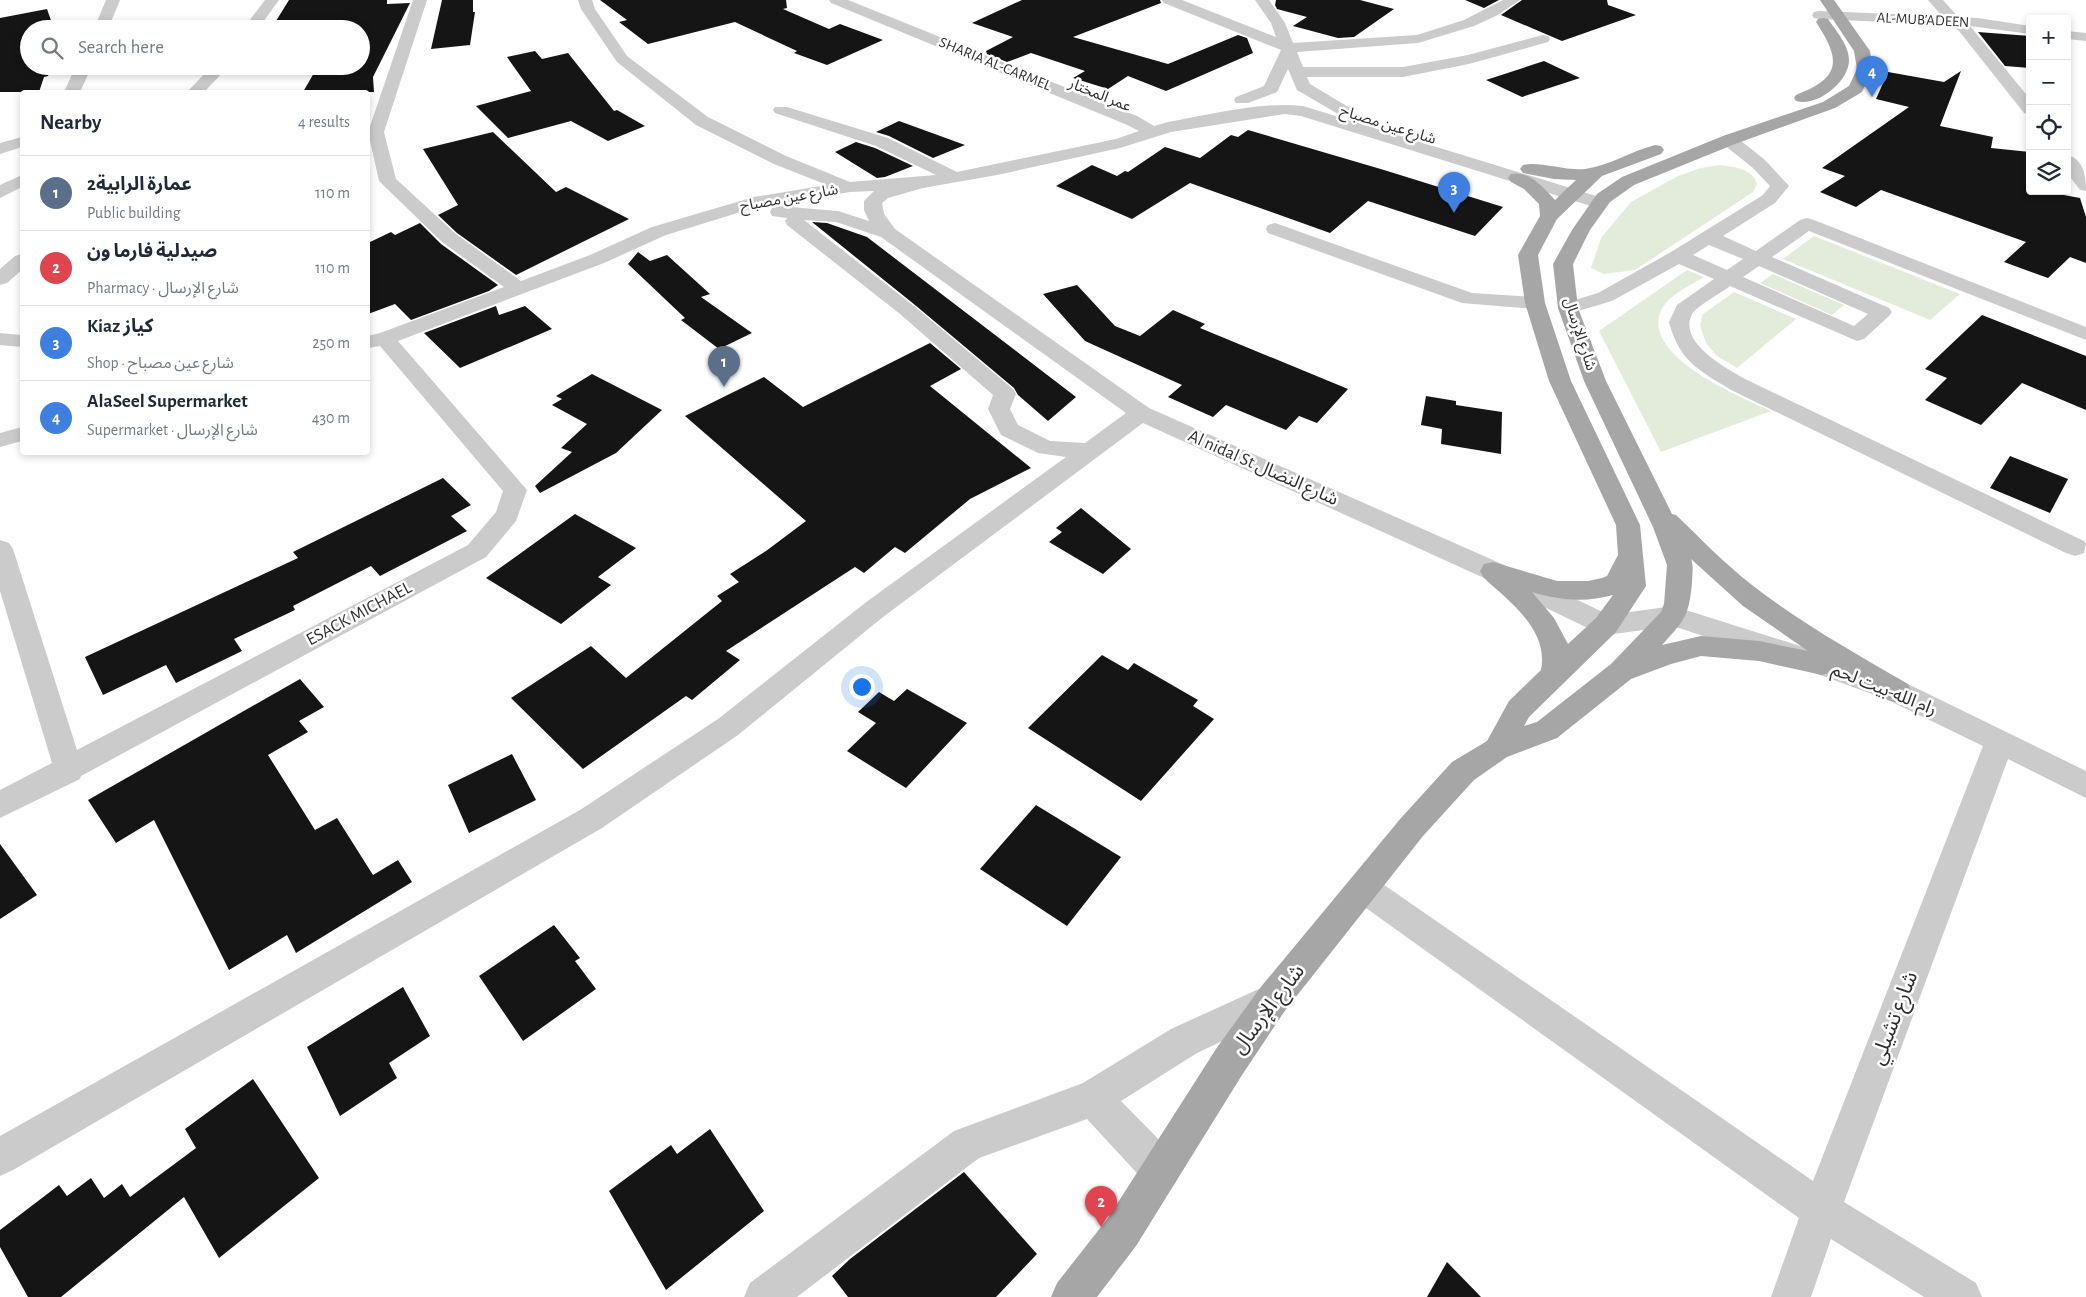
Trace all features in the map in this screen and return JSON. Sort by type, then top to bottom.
[{"type":"main road","name":"شارع الإرسال","points":[[1071,1297],[1122,1232],[1229,1062],[1272,1000],[1412,827],[1464,772],[1497,748],[1547,730],[1621,672],[1673,616],[1677,604],[1680,565],[1666,527],[1595,381],[1568,308],[1563,264],[1581,230],[1604,199],[1628,181],[1729,140],[1830,104],[1856,89],[1865,69],[1862,51],[1827,13]]},
{"type":"main road","name":"شارع الإرسال","points":[[1497,748],[1519,709],[1606,625],[1633,586],[1628,525],[1560,381],[1535,303],[1528,255],[1549,216],[1583,184],[1810,95],[1832,82],[1842,64],[1827,13]]},
{"type":"main road","points":[[1523,174],[1530,185],[1548,203],[1549,216]]},
{"type":"main road","points":[[1658,512],[1710,563],[1750,598],[1819,644],[1898,692]]},
{"type":"main road","points":[[1493,571],[1557,590],[1588,590],[1608,587],[1616,582],[1631,555]]},
{"type":"main road","points":[[1493,571],[1540,618],[1552,637],[1557,655],[1554,676]]},
{"type":"main road","points":[[1621,672],[1665,655],[1701,646],[1759,651],[1822,664]]},
{"type":"street","points":[[105,20],[113,0]]},
{"type":"street","points":[[257,20],[272,0]]},
{"type":"street","points":[[420,0],[376,132],[388,181],[449,238],[518,288]]},
{"type":"street","points":[[585,0],[588,9],[622,59],[702,120],[780,160],[850,187]]},
{"type":"street","name":"SHARIA AL-CARMEL","points":[[836,0],[1131,120],[1162,123]]},
{"type":"street","name":"عمر المختار","points":[[863,0],[986,51],[1133,105],[1162,123]]},
{"type":"street","points":[[1169,0],[1290,48],[1340,46],[1418,38],[1469,23],[1513,0]]},
{"type":"street","points":[[1194,0],[1250,22],[1290,48]]},
{"type":"street","points":[[1262,0],[1275,18],[1290,48],[1303,87],[1346,112]]},
{"type":"street","points":[[1935,0],[1959,25],[2026,105]]},
{"type":"street","points":[[1827,13],[2026,29]]},
{"type":"street","points":[[1250,22],[1267,21],[1275,18]]},
{"type":"street","points":[[1275,18],[1306,36],[1340,46]]},
{"type":"street","points":[[2071,35],[2086,37]]},
{"type":"street","points":[[1297,72],[1403,72],[1543,39]]},
{"type":"street","points":[[1297,72],[1306,63],[1340,46]]},
{"type":"street","points":[[1290,48],[1274,93],[1302,111]]},
{"type":"street","points":[[73,90],[80,75]]},
{"type":"street","points":[[197,90],[212,75]]},
{"type":"street","name":"شارع عين مصباح","points":[[376,341],[597,259],[659,231],[754,202],[850,187],[921,183],[1065,156],[1120,143],[1162,123],[1242,100],[1274,93],[1346,112],[1523,174]]},
{"type":"street","name":"شارع عين مصباح","points":[[1162,123],[1285,109],[1302,111],[1523,174],[1583,184],[1604,199]]},
{"type":"street","points":[[781,110],[882,142],[954,177]]},
{"type":"street","points":[[1568,308],[1605,297],[1678,256],[1770,199],[1780,186],[1759,164],[1729,140]]},
{"type":"street","points":[[10,146],[20,154]]},
{"type":"street","points":[[754,202],[777,192],[786,180],[780,160]]},
{"type":"street","points":[[2071,160],[2086,162]]},
{"type":"street","points":[[2071,165],[2086,186]]},
{"type":"street","points":[[0,193],[20,181]]},
{"type":"street","points":[[888,233],[872,211],[873,201],[882,194],[921,183]]},
{"type":"street","points":[[607,253],[731,216],[771,212],[838,217],[888,233]]},
{"type":"street","points":[[794,221],[907,310],[1005,394],[999,409],[1009,430],[1046,448],[1090,451]]},
{"type":"street","points":[[2075,547],[1739,385],[1700,361],[1684,340],[1679,322],[1684,309],[1807,224],[2086,334]]},
{"type":"street","points":[[1275,229],[1469,299],[1535,303]]},
{"type":"street","name":"Al nidal St شارع النضال","points":[[888,233],[1141,413],[1493,571],[1606,625]]},
{"type":"street","points":[[1678,256],[1857,335],[1882,312],[1708,237]]},
{"type":"street","points":[[0,279],[20,262]]},
{"type":"street","points":[[0,339],[20,341]]},
{"type":"street","name":"ESACK MICHAEL","points":[[0,805],[69,770],[477,551],[507,515],[515,490],[376,341]]},
{"type":"street","points":[[0,1157],[591,819],[728,727],[874,610],[1141,413]]},
{"type":"street","points":[[0,440],[20,435]]},
{"type":"street","points":[[0,549],[69,770]]},
{"type":"street","points":[[1606,625],[1673,616]]},
{"type":"street","name":"رام الله-بيت لحم","points":[[1673,616],[1822,664],[1898,692],[2000,740],[2086,785]]},
{"type":"street","name":"شارع تشيلي","points":[[1791,1297],[1821,1210],[2000,740]]},
{"type":"street","points":[[1363,888],[1821,1210],[1962,1297]]},
{"type":"street","points":[[764,1297],[967,1144],[1093,1098],[1184,1042],[1272,1000]]},
{"type":"street","points":[[1093,1098],[1161,1170]]},
{"type":"green space","points":[[1720,165],[1747,171],[1757,184],[1753,192],[1635,270],[1604,274],[1591,268],[1601,238],[1631,202],[1678,176],[1701,168]]},
{"type":"green space","points":[[1814,236],[1960,294],[1930,320],[1783,259]]},
{"type":"green space","points":[[1687,270],[1704,277],[1677,293],[1661,310],[1659,317],[1660,333],[1668,348],[1700,375],[1771,411],[1661,452],[1599,331]]},
{"type":"green space","points":[[1773,274],[1844,305],[1832,315],[1760,283]]},
{"type":"green space","points":[[1734,292],[1796,319],[1737,368],[1717,356],[1706,343],[1700,325],[1703,314]]},
{"type":"building","points":[[289,0],[387,0],[387,4],[410,3],[373,77],[374,92],[370,92],[370,90],[304,90],[313,75],[370,75],[370,20],[277,20]]},
{"type":"building","points":[[442,0],[473,0],[473,12],[475,12],[470,45],[431,49]]},
{"type":"building","points":[[600,0],[786,0],[787,8],[783,9],[829,29],[840,24],[883,40],[827,65],[794,53],[797,51],[735,22],[648,44],[619,22],[627,20]]},
{"type":"building","points":[[1022,0],[1160,0],[1161,3],[1073,37],[1168,64],[1238,35],[1247,38],[1253,53],[1166,91],[1128,76],[1108,89],[1073,78],[1085,71],[1031,53],[1007,62],[987,54],[986,51],[1013,37],[972,23]]},
{"type":"building","points":[[1276,0],[1360,0],[1394,9],[1354,37],[1338,38],[1293,26],[1307,17],[1277,9],[1275,5]]},
{"type":"building","points":[[1465,0],[1499,0],[1484,8]]},
{"type":"building","points":[[1522,0],[1607,0],[1608,5],[1636,15],[1562,41],[1501,15]]},
{"type":"building","points":[[47,9],[51,20],[20,20],[20,75],[48,75],[44,77],[40,90],[0,92],[0,18]]},
{"type":"building","points":[[1978,32],[2026,36],[2026,68],[2005,66]]},
{"type":"building","points":[[535,51],[542,59],[568,53],[614,111],[617,110],[645,126],[608,141],[571,121],[508,138],[476,106],[531,91],[507,57]]},
{"type":"building","points":[[1544,61],[1580,78],[1522,97],[1486,80]]},
{"type":"building","points":[[1961,71],[1940,126],[1993,137],[1991,148],[2026,152],[2026,195],[2064,195],[2080,198],[2086,217],[2086,263],[2070,257],[2048,278],[2004,262],[2026,242],[1881,190],[1856,207],[1820,192],[1845,176],[1822,168],[1909,107],[1876,99],[1888,72],[1944,82]]},
{"type":"building","points":[[899,121],[965,145],[933,158],[889,136],[876,132]]},
{"type":"building","points":[[1248,130],[1503,207],[1475,236],[1368,201],[1330,233],[1190,183],[1132,219],[1056,186],[1092,165],[1117,176],[1125,171],[1128,172],[1165,147],[1200,158],[1231,135],[1238,137]]},
{"type":"building","points":[[493,132],[556,192],[566,187],[629,219],[516,275],[457,233],[438,215],[458,205],[423,149]]},
{"type":"building","points":[[856,142],[875,148],[913,166],[885,177],[877,178],[835,152]]},
{"type":"building","points":[[812,222],[827,223],[867,237],[1076,397],[1048,421],[1018,395],[1014,388]]},
{"type":"building","points":[[420,223],[441,244],[498,285],[489,291],[411,320],[395,304],[370,313],[370,242],[391,232],[395,235]]},
{"type":"building","points":[[638,252],[650,261],[667,255],[710,294],[701,297],[752,333],[719,349],[681,320],[685,318],[628,264]]},
{"type":"building","points":[[1077,285],[1115,326],[1140,336],[1173,310],[1205,324],[1200,328],[1348,389],[1317,423],[1299,416],[1286,430],[1226,405],[1213,417],[1168,397],[1182,385],[1085,341],[1043,294]]},
{"type":"building","points":[[496,306],[499,315],[525,306],[552,329],[460,368],[424,333]]},
{"type":"building","points":[[1982,315],[2086,356],[2086,410],[2022,383],[1981,425],[1925,400],[1947,378],[1925,369]]},
{"type":"building","points":[[930,343],[961,369],[930,386],[1031,468],[970,499],[905,553],[895,547],[864,573],[855,567],[726,651],[740,660],[692,700],[686,696],[583,769],[511,698],[591,646],[626,678],[722,601],[717,596],[739,582],[730,574],[766,551],[806,521],[685,416],[764,377],[803,407]]},
{"type":"building","points":[[592,374],[662,410],[616,453],[540,493],[535,486],[572,452],[561,448],[587,424],[552,405],[562,399],[556,396]]},
{"type":"building","points":[[1426,396],[1456,401],[1456,405],[1502,412],[1501,454],[1441,444],[1442,429],[1421,425]]},
{"type":"building","points":[[2010,456],[2068,479],[2050,513],[1990,488]]},
{"type":"building","points":[[443,478],[471,505],[451,516],[467,531],[380,576],[371,566],[293,606],[295,610],[234,639],[242,651],[176,683],[166,665],[103,695],[85,657],[298,558],[293,552]]},
{"type":"building","points":[[1081,508],[1131,549],[1103,574],[1049,542],[1062,532],[1056,528]]},
{"type":"building","points":[[575,514],[636,548],[598,577],[611,585],[561,624],[486,578]]},
{"type":"building","points":[[1102,655],[1128,670],[1134,663],[1198,700],[1193,706],[1214,719],[1141,801],[1028,728]]},
{"type":"building","points":[[300,679],[324,707],[299,721],[308,732],[268,755],[315,830],[337,818],[373,875],[398,860],[412,882],[296,953],[287,935],[229,970],[154,820],[116,843],[88,800]]},
{"type":"building","points":[[907,689],[967,723],[906,788],[847,751],[876,723],[858,712],[879,692],[894,701]]},
{"type":"building","points":[[512,754],[536,800],[469,833],[448,785]]},
{"type":"building","points":[[1036,805],[1121,857],[1067,926],[980,869]]},
{"type":"building","points":[[0,844],[37,895],[0,919]]},
{"type":"building","points":[[554,925],[580,958],[575,961],[596,989],[523,1041],[479,976]]},
{"type":"building","points":[[403,987],[430,1036],[389,1063],[397,1078],[340,1116],[307,1047]]},
{"type":"building","points":[[253,1079],[319,1178],[219,1258],[184,1197],[61,1297],[28,1297],[0,1247],[0,1230],[59,1185],[67,1196],[91,1178],[104,1198],[122,1184],[130,1197],[196,1148],[185,1129]]},
{"type":"building","points":[[710,1129],[764,1211],[666,1290],[609,1191],[671,1145],[677,1154]]},
{"type":"building","points":[[964,1172],[1037,1254],[996,1297],[848,1297],[832,1276],[850,1259]]},
{"type":"building","points":[[1447,1262],[1481,1297],[1427,1297]]},
{"type":"place","name":"AlaSeel Supermarket","points":[[1872,97]]},
{"type":"place","name":"Kiaz كياز","points":[[1454,213]]},
{"type":"place","name":"عمارة الرابية2","points":[[724,387]]},
{"type":"place","name":"صيدلية فارما ون","points":[[1101,1227]]}]
